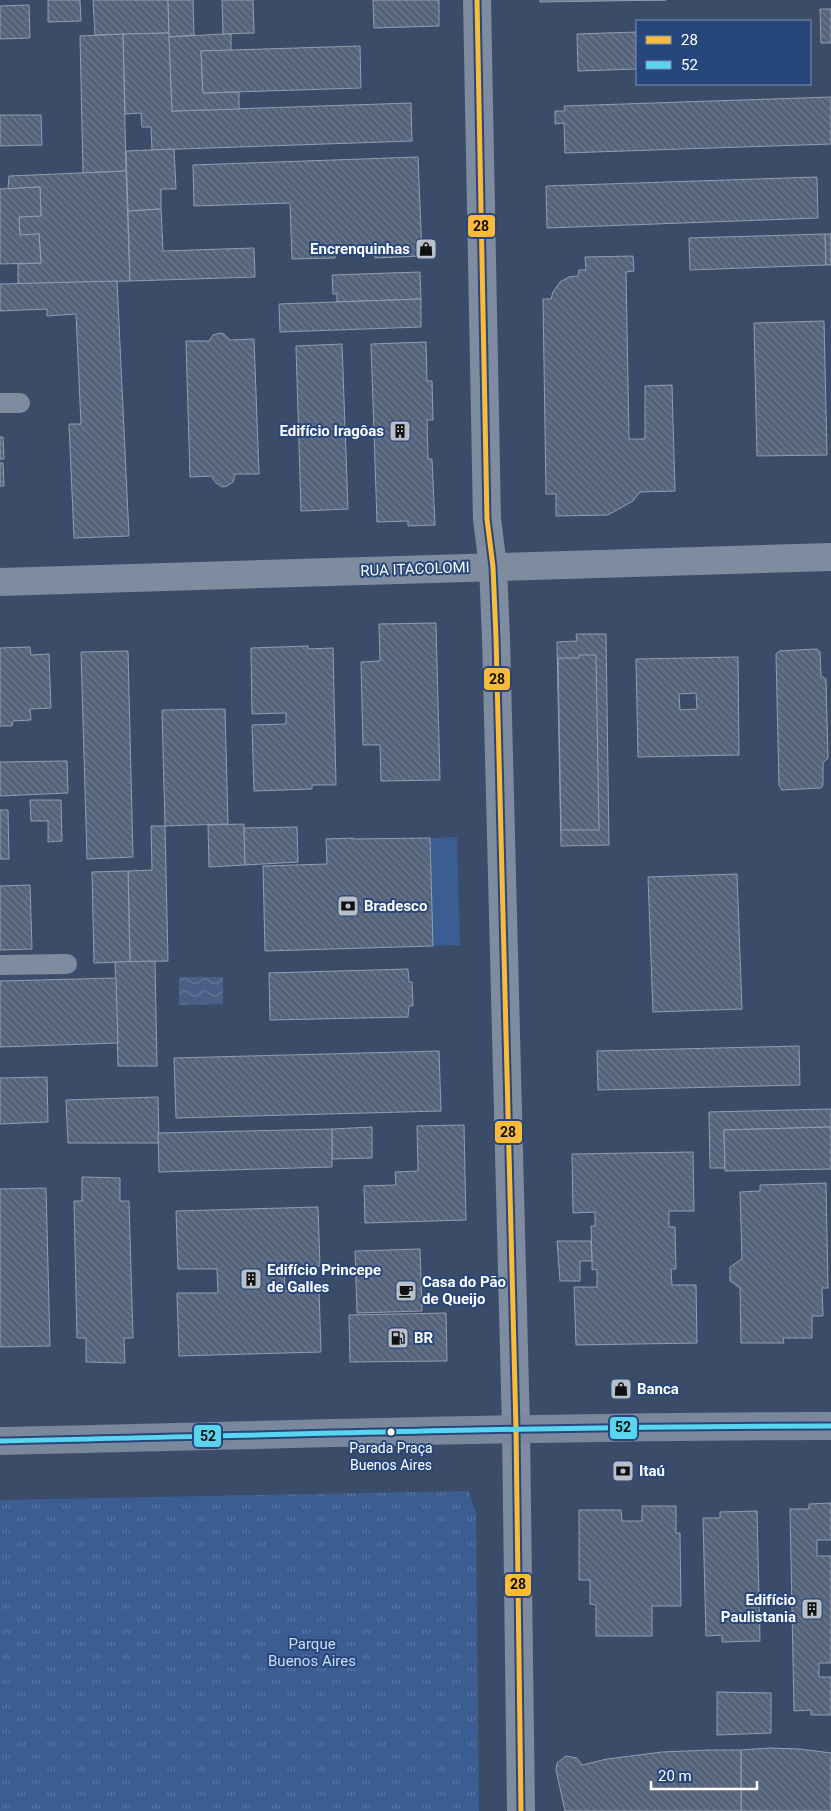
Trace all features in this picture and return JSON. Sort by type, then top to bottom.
[{"type":"main road","points":[[0,1441],[386,1431],[673,1426],[831,1426]]},
{"type":"street","points":[[477,0],[487,519],[493,567],[496,638],[516,1429],[521,1811]]},
{"type":"street","name":"RUA ITACOLOMI","points":[[0,582],[831,557]]},
{"type":"lane","points":[[0,403],[20,403]]},
{"type":"lane","points":[[0,965],[67,964]]},
{"type":"green space","points":[[457,837],[460,945],[433,946],[430,838]]},
{"type":"green space","name":"Parque Buenos Aires","points":[[467,1491],[476,1512],[479,1811],[0,1811],[0,1500]]},
{"type":"water","points":[[179,977],[223,977],[223,1004],[179,1005]]},
{"type":"building","points":[[48,0],[80,0],[81,21],[48,22]]},
{"type":"building","points":[[93,0],[168,0],[169,33],[95,35]]},
{"type":"building","points":[[168,0],[193,0],[194,35],[169,37]]},
{"type":"building","points":[[222,0],[253,0],[254,33],[223,34]]},
{"type":"building","points":[[373,0],[439,0],[439,26],[374,28]]},
{"type":"building","points":[[540,0],[666,0],[540,2]]},
{"type":"building","points":[[29,5],[30,38],[0,39],[0,6]]},
{"type":"building","points":[[820,9],[831,9],[831,43],[821,43]]},
{"type":"building","points":[[636,32],[636,69],[578,71],[577,34]]},
{"type":"building","points":[[169,33],[172,111],[411,103],[412,141],[152,150],[151,127],[142,127],[141,113],[125,114],[123,34]]},
{"type":"building","points":[[123,34],[126,171],[83,173],[80,36]]},
{"type":"building","points":[[231,34],[231,51],[201,51],[203,93],[239,92],[239,109],[172,111],[169,37]]},
{"type":"building","points":[[360,46],[361,88],[203,93],[201,51]]},
{"type":"building","points":[[831,97],[831,144],[565,153],[564,123],[555,124],[555,111],[565,111],[564,106]]},
{"type":"building","points":[[0,115],[41,115],[42,145],[0,146]]},
{"type":"building","points":[[174,149],[176,189],[161,189],[161,209],[128,211],[126,151]]},
{"type":"building","points":[[418,157],[422,256],[375,258],[375,250],[336,251],[335,258],[292,259],[290,203],[194,206],[193,165]]},
{"type":"building","points":[[126,171],[130,281],[18,284],[18,264],[41,263],[39,234],[20,235],[19,217],[41,216],[40,187],[8,189],[9,176]]},
{"type":"building","points":[[817,177],[818,218],[547,228],[546,186]]},
{"type":"building","points":[[40,187],[41,216],[19,217],[20,235],[39,234],[41,263],[0,264],[0,189]]},
{"type":"building","points":[[161,209],[163,251],[254,248],[255,277],[130,281],[128,211]]},
{"type":"building","points":[[825,234],[826,265],[690,270],[689,238]]},
{"type":"building","points":[[825,234],[831,234],[831,265],[826,265]]},
{"type":"building","points":[[633,256],[634,271],[626,272],[629,439],[645,439],[645,386],[672,385],[675,491],[640,492],[633,501],[608,515],[556,516],[556,494],[546,494],[543,299],[551,299],[553,292],[560,282],[569,277],[578,276],[579,270],[586,270],[585,257]]},
{"type":"building","points":[[420,272],[421,299],[337,302],[337,294],[333,294],[332,275]]},
{"type":"building","points":[[117,281],[129,536],[74,538],[69,424],[81,424],[76,314],[47,316],[47,309],[0,311],[0,284]]},
{"type":"building","points":[[421,299],[421,327],[280,332],[279,304]]},
{"type":"building","points":[[824,321],[827,455],[757,456],[754,323]]},
{"type":"building","points":[[220,333],[230,340],[254,339],[259,474],[235,474],[233,482],[222,487],[211,476],[190,477],[186,341],[209,341],[213,335]]},
{"type":"building","name":"Edifício Iragôas","points":[[426,342],[427,381],[432,381],[433,420],[427,420],[428,459],[432,459],[435,525],[408,526],[408,521],[377,522],[371,344]]},
{"type":"building","points":[[342,344],[348,509],[301,511],[296,346]]},
{"type":"building","points":[[0,437],[3,437],[4,459],[0,459]]},
{"type":"building","points":[[0,463],[3,463],[4,486],[0,486]]},
{"type":"building","points":[[436,623],[440,780],[381,781],[380,745],[363,745],[361,662],[380,661],[379,624]]},
{"type":"building","points":[[576,634],[606,634],[609,845],[561,846],[557,642],[577,641]]},
{"type":"building","points":[[308,646],[308,649],[333,648],[336,785],[312,785],[312,789],[254,791],[252,725],[286,724],[286,713],[252,714],[251,648]]},
{"type":"building","points":[[30,647],[31,655],[49,654],[51,708],[30,709],[31,720],[13,721],[12,726],[0,726],[0,648]]},
{"type":"building","points":[[817,649],[820,652],[821,676],[826,679],[828,758],[823,763],[823,785],[821,788],[782,790],[779,785],[776,654],[779,651]]},
{"type":"building","points":[[128,651],[133,857],[87,859],[81,652]]},
{"type":"building","points":[[579,655],[596,655],[599,830],[561,830],[558,658],[579,658]]},
{"type":"building","points":[[738,657],[739,755],[638,757],[636,659]],"holes":[[[696,693],[697,709],[680,710],[679,694]]]},
{"type":"building","points":[[225,709],[228,824],[165,826],[162,710]]},
{"type":"building","points":[[67,761],[68,793],[0,796],[0,762]]},
{"type":"building","points":[[30,800],[61,800],[62,841],[48,842],[48,821],[31,821]]},
{"type":"building","points":[[0,810],[8,810],[9,859],[0,859]]},
{"type":"building","points":[[244,824],[245,865],[209,867],[208,825]]},
{"type":"building","points":[[151,826],[165,826],[168,961],[130,962],[128,871],[152,870]]},
{"type":"building","points":[[297,827],[298,862],[245,865],[244,828]]},
{"type":"building","name":"Bradesco","points":[[430,838],[433,946],[265,951],[263,866],[327,864],[326,839]]},
{"type":"building","points":[[128,871],[130,962],[94,963],[92,872]]},
{"type":"building","points":[[737,874],[742,1009],[653,1012],[648,877]]},
{"type":"building","points":[[30,885],[32,949],[0,950],[0,886]]},
{"type":"building","points":[[155,961],[157,1066],[118,1066],[115,962]]},
{"type":"building","points":[[408,969],[409,982],[412,982],[413,1006],[409,1006],[408,1017],[270,1020],[269,973]]},
{"type":"building","points":[[116,978],[118,1043],[0,1047],[0,981]]},
{"type":"building","points":[[799,1046],[800,1085],[598,1090],[597,1051]]},
{"type":"building","points":[[439,1051],[441,1111],[176,1118],[174,1058]]},
{"type":"building","points":[[47,1077],[48,1122],[0,1124],[0,1078]]},
{"type":"building","points":[[158,1097],[159,1143],[68,1143],[66,1100]]},
{"type":"building","points":[[831,1109],[831,1127],[724,1130],[725,1168],[710,1168],[709,1112]]},
{"type":"building","points":[[464,1125],[466,1220],[365,1223],[364,1186],[396,1185],[395,1172],[418,1171],[417,1126]]},
{"type":"building","points":[[372,1127],[372,1158],[332,1159],[332,1129]]},
{"type":"building","points":[[831,1127],[831,1169],[725,1171],[724,1130]]},
{"type":"building","points":[[332,1129],[332,1167],[159,1172],[158,1133]]},
{"type":"building","points":[[693,1152],[694,1211],[669,1211],[669,1227],[675,1227],[676,1269],[671,1269],[672,1285],[696,1285],[697,1343],[576,1345],[574,1287],[597,1287],[597,1269],[592,1270],[591,1226],[595,1226],[595,1212],[573,1213],[572,1154]]},
{"type":"building","points":[[82,1177],[120,1178],[120,1201],[129,1201],[133,1338],[124,1338],[125,1363],[86,1362],[86,1338],[77,1338],[74,1201],[82,1201]]},
{"type":"building","points":[[826,1183],[828,1288],[822,1288],[823,1316],[812,1316],[812,1338],[783,1338],[784,1343],[741,1343],[740,1288],[730,1281],[730,1267],[742,1259],[740,1192],[760,1191],[760,1185]]},
{"type":"building","points":[[46,1188],[50,1346],[0,1347],[0,1189]]},
{"type":"building","name":"Edifício Princepe de Galles","points":[[318,1207],[320,1266],[284,1267],[285,1291],[319,1290],[321,1352],[179,1356],[177,1293],[218,1293],[217,1269],[178,1269],[176,1211]]},
{"type":"building","points":[[557,1241],[591,1241],[592,1261],[580,1261],[580,1281],[560,1281]]},
{"type":"building","points":[[420,1249],[422,1311],[357,1313],[355,1251]]},
{"type":"building","name":"BR","points":[[446,1313],[447,1361],[350,1362],[349,1315]]},
{"type":"building","name":"Edifício Paulistania","points":[[831,1503],[831,1540],[817,1540],[817,1556],[831,1556],[831,1663],[819,1663],[819,1677],[831,1677],[831,1715],[811,1715],[811,1710],[794,1711],[790,1509],[809,1509],[809,1504]]},
{"type":"building","points":[[642,1506],[676,1506],[676,1533],[680,1533],[681,1606],[652,1606],[652,1636],[596,1636],[596,1605],[590,1604],[590,1580],[579,1580],[579,1510],[621,1510],[622,1521],[642,1521]]},
{"type":"building","points":[[757,1511],[760,1641],[722,1642],[722,1635],[706,1636],[703,1518],[720,1518],[720,1512]]},
{"type":"building","points":[[717,1692],[771,1693],[771,1733],[717,1735]]},
{"type":"building","points":[[769,1748],[831,1753],[831,1811],[741,1811],[741,1750]]},
{"type":"building","points":[[741,1750],[741,1811],[565,1811],[556,1770],[557,1763],[566,1756],[577,1758],[582,1765],[607,1759],[662,1752]]},
{"type":"transit line","name":"28","points":[[477,0],[487,519],[493,567],[496,638],[516,1429],[521,1811]]},
{"type":"transit line","name":"52","points":[[0,1441],[519,1429],[831,1426]]},
{"type":"place","name":"Encrenquinhas","points":[[426,249]]},
{"type":"place","name":"Edifício Iragôas","points":[[400,431]]},
{"type":"place","name":"Bradesco","points":[[348,906]]},
{"type":"place","name":"Edifício Princepe de Galles","points":[[251,1279]]},
{"type":"place","name":"Casa do Pão de Queijo","points":[[406,1291]]},
{"type":"place","name":"BR","points":[[398,1338]]},
{"type":"place","name":"Banca","points":[[621,1389]]},
{"type":"place","name":"Parada Praça Buenos Aires","points":[[391,1432]]},
{"type":"place","name":"Itaú","points":[[623,1471]]},
{"type":"place","name":"Edifício Paulistania","points":[[812,1609]]}]
